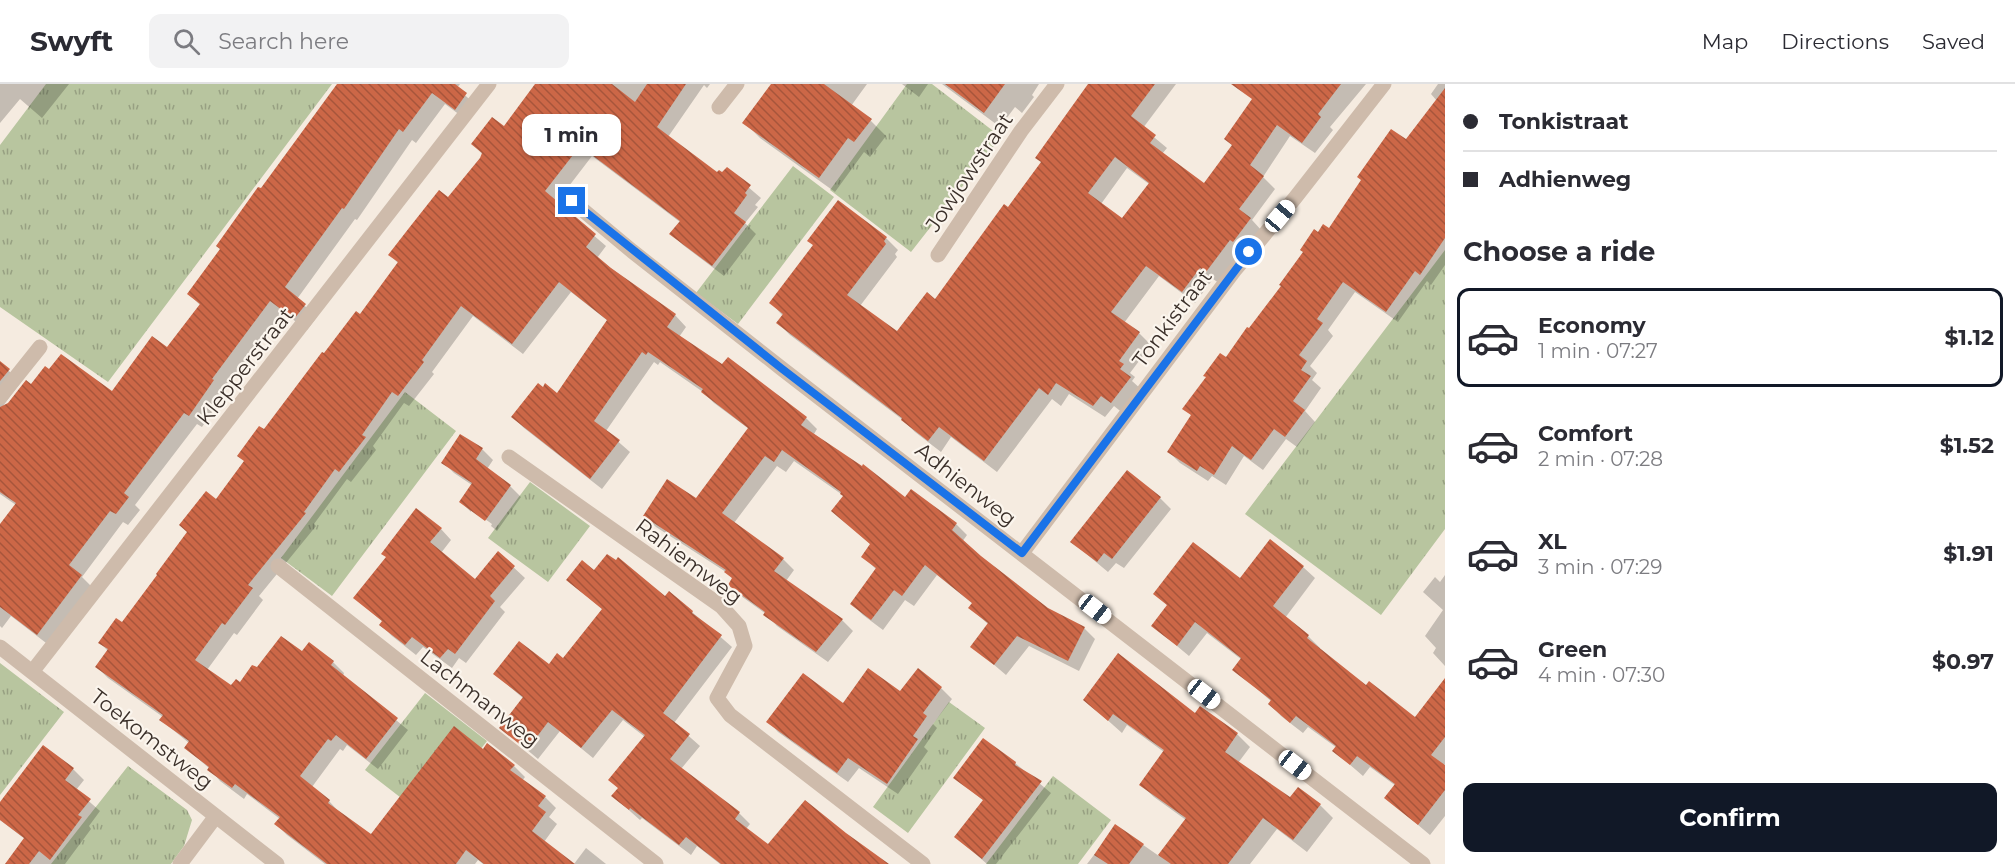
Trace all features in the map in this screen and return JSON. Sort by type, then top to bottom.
[{"type":"street","name":"Klepperstraat","points":[[32,672],[489,84]]},
{"type":"street","points":[[719,107],[737,84]]},
{"type":"street","name":"Jowjowstraat","points":[[938,255],[1021,131],[1057,84]]},
{"type":"street","name":"Tonkistraat","points":[[1022,553],[1234,271],[1295,198],[1384,84]]},
{"type":"street","name":"Adhienweg","points":[[572,201],[781,368],[1423,864]]},
{"type":"street","points":[[0,397],[40,347]]},
{"type":"street","name":"Rahiemweg","points":[[509,457],[721,606],[739,626],[745,646],[717,698],[730,715],[923,864]]},
{"type":"street","name":"Lachmanweg","points":[[278,566],[656,864]]},
{"type":"street","name":"Toekomstweg","points":[[0,647],[277,864]]},
{"type":"street","points":[[180,864],[216,816]]},
{"type":"green space","points":[[46,84],[332,84],[108,382],[0,307],[0,145]]},
{"type":"green space","points":[[907,84],[932,84],[1001,137],[911,252],[830,190]]},
{"type":"green space","points":[[793,166],[834,197],[738,324],[696,293]]},
{"type":"green space","points":[[1445,250],[1445,529],[1381,615],[1245,514]]},
{"type":"green space","points":[[405,392],[456,431],[332,596],[281,558]]},
{"type":"green space","points":[[530,482],[590,526],[548,582],[488,538]]},
{"type":"green space","points":[[0,663],[64,712],[0,795]]},
{"type":"green space","points":[[425,693],[487,741],[427,818],[365,770]]},
{"type":"green space","points":[[949,702],[985,728],[908,833],[873,807]]},
{"type":"green space","points":[[128,766],[187,810],[192,820],[184,846],[171,864],[51,864]]},
{"type":"green space","points":[[1053,776],[1111,820],[1078,864],[986,864]]},
{"type":"building","points":[[337,84],[455,84],[467,93],[455,110],[432,93],[403,132],[399,129],[344,209],[342,208],[285,287],[306,304],[294,319],[270,301],[212,379],[214,380],[189,416],[184,413],[124,493],[129,497],[116,514],[110,511],[69,565],[82,575],[37,635],[0,607],[0,524],[16,503],[0,492],[0,407],[8,403],[26,380],[31,384],[45,366],[49,369],[61,354],[112,391],[152,336],[167,347],[200,304],[187,294],[220,249],[216,246]]},
{"type":"building","points":[[535,84],[612,84],[635,102],[647,84],[686,84],[657,127],[717,172],[719,170],[722,172],[727,167],[751,185],[734,213],[746,222],[712,266],[669,234],[680,221],[580,146],[545,191],[596,234],[586,247],[611,268],[676,314],[667,327],[722,364],[728,357],[807,417],[801,425],[862,466],[863,464],[905,497],[911,489],[957,523],[952,530],[981,556],[1048,608],[1085,627],[1068,661],[1017,636],[994,665],[970,647],[988,623],[968,608],[972,603],[925,565],[902,596],[894,590],[871,620],[850,604],[876,568],[861,557],[870,544],[831,511],[843,496],[841,492],[782,450],[774,462],[765,456],[722,513],[784,558],[774,571],[843,619],[816,652],[763,615],[765,612],[728,585],[732,578],[724,572],[726,570],[643,516],[667,479],[696,498],[748,428],[701,392],[703,389],[648,352],[646,355],[642,352],[594,421],[620,440],[590,479],[511,417],[538,383],[543,387],[545,383],[557,393],[607,320],[559,282],[512,344],[461,306],[422,360],[424,362],[398,396],[392,392],[362,435],[366,437],[339,472],[335,469],[304,512],[306,513],[248,585],[253,588],[225,625],[222,623],[195,660],[231,685],[236,679],[240,682],[252,665],[257,667],[281,636],[302,651],[309,642],[334,661],[331,665],[398,718],[366,759],[336,735],[331,741],[328,739],[300,776],[330,800],[328,803],[371,834],[454,726],[483,749],[487,743],[515,765],[510,770],[546,796],[538,806],[546,812],[532,831],[575,864],[484,864],[466,850],[456,864],[327,864],[274,824],[280,817],[235,784],[232,788],[207,770],[209,767],[184,748],[189,741],[159,720],[163,715],[95,667],[108,649],[98,643],[116,618],[122,622],[157,575],[187,532],[179,525],[206,491],[216,499],[244,461],[237,456],[259,426],[264,429],[356,311],[360,314],[398,262],[388,255],[409,228],[439,190],[448,197],[480,158],[482,153],[471,144],[492,117],[504,126]]},
{"type":"building","points":[[771,84],[824,84],[872,119],[854,142],[848,138],[819,178],[742,123]]},
{"type":"building","points":[[945,84],[1005,84],[984,113]]},
{"type":"building","points":[[1088,84],[1155,84],[1131,116],[1156,135],[1150,143],[1204,183],[1232,145],[1224,139],[1252,99],[1231,84],[1341,84],[1318,114],[1321,117],[1302,143],[1277,125],[1250,165],[1264,176],[1239,209],[1251,218],[1233,242],[1230,240],[1206,272],[1200,268],[1182,292],[1146,266],[1111,312],[1140,332],[1119,361],[1124,364],[1120,369],[1131,377],[1111,403],[1101,396],[1093,406],[1056,383],[1048,395],[1039,388],[984,461],[939,427],[928,441],[901,420],[902,418],[776,323],[783,314],[769,303],[813,245],[807,241],[838,200],[887,237],[884,241],[886,244],[847,295],[897,331],[927,292],[935,299],[1004,204],[1008,207],[1041,162],[1035,158]],"holes":[[[1115,157],[1149,183],[1122,218],[1088,193]]]},
{"type":"building","points":[[1445,88],[1445,238],[1420,275],[1415,271],[1386,312],[1343,282],[1317,319],[1323,323],[1299,355],[1307,361],[1301,370],[1311,376],[1293,401],[1305,410],[1285,437],[1274,429],[1251,460],[1232,446],[1214,475],[1200,466],[1197,471],[1167,452],[1191,415],[1182,409],[1206,377],[1203,376],[1220,353],[1226,357],[1281,286],[1279,285],[1303,252],[1300,250],[1314,229],[1318,232],[1323,224],[1329,228],[1361,180],[1357,177],[1391,129],[1406,139]]},
{"type":"building","points":[[0,361],[10,369],[0,381]]},
{"type":"building","points":[[460,434],[483,448],[476,459],[511,485],[485,521],[459,502],[472,483],[441,463]]},
{"type":"building","points":[[1127,470],[1161,497],[1112,559],[1104,553],[1097,562],[1070,542]]},
{"type":"building","points":[[416,508],[442,528],[430,542],[475,579],[498,551],[515,566],[490,596],[495,601],[455,654],[448,649],[440,658],[412,637],[405,645],[379,625],[382,621],[353,598],[386,557],[381,554]]},
{"type":"building","points":[[1270,539],[1304,566],[1273,606],[1309,635],[1307,638],[1366,685],[1369,681],[1415,717],[1445,678],[1445,737],[1431,755],[1445,765],[1445,790],[1418,825],[1384,798],[1395,784],[1357,756],[1350,765],[1332,751],[1336,746],[1296,716],[1290,723],[1268,704],[1271,700],[1232,670],[1241,658],[1195,622],[1177,646],[1151,626],[1167,605],[1153,594],[1193,542],[1240,578]]},
{"type":"building","points":[[607,554],[616,560],[618,557],[665,596],[669,591],[693,611],[692,613],[722,635],[663,713],[690,734],[670,759],[740,812],[735,819],[768,844],[805,800],[889,864],[721,864],[686,837],[679,845],[611,796],[618,788],[608,780],[645,735],[612,710],[581,748],[548,722],[527,750],[499,728],[523,697],[493,674],[519,641],[549,664],[557,653],[563,658],[602,609],[566,580],[582,560],[594,570]]},
{"type":"building","points":[[1118,653],[1195,713],[1200,706],[1238,733],[1225,752],[1290,797],[1298,787],[1321,804],[1293,840],[1263,818],[1228,864],[1171,864],[1158,855],[1186,818],[1139,785],[1164,750],[1113,714],[1108,721],[1083,700]]},
{"type":"building","points":[[868,668],[900,691],[918,668],[942,687],[923,713],[927,716],[913,736],[918,739],[887,784],[848,758],[837,773],[766,722],[803,673],[843,703]]},
{"type":"building","points":[[983,738],[1016,762],[1015,765],[1042,781],[982,859],[954,837],[983,800],[953,778]]},
{"type":"building","points":[[43,745],[74,768],[65,780],[91,799],[78,815],[82,817],[50,860],[39,851],[29,864],[5,864],[24,838],[0,820],[0,802]]},
{"type":"building","points":[[1115,824],[1144,844],[1129,864],[1108,864],[1094,855]]},
{"type":"route","points":[[572,201],[781,368],[1022,553],[1249,252]]}]
